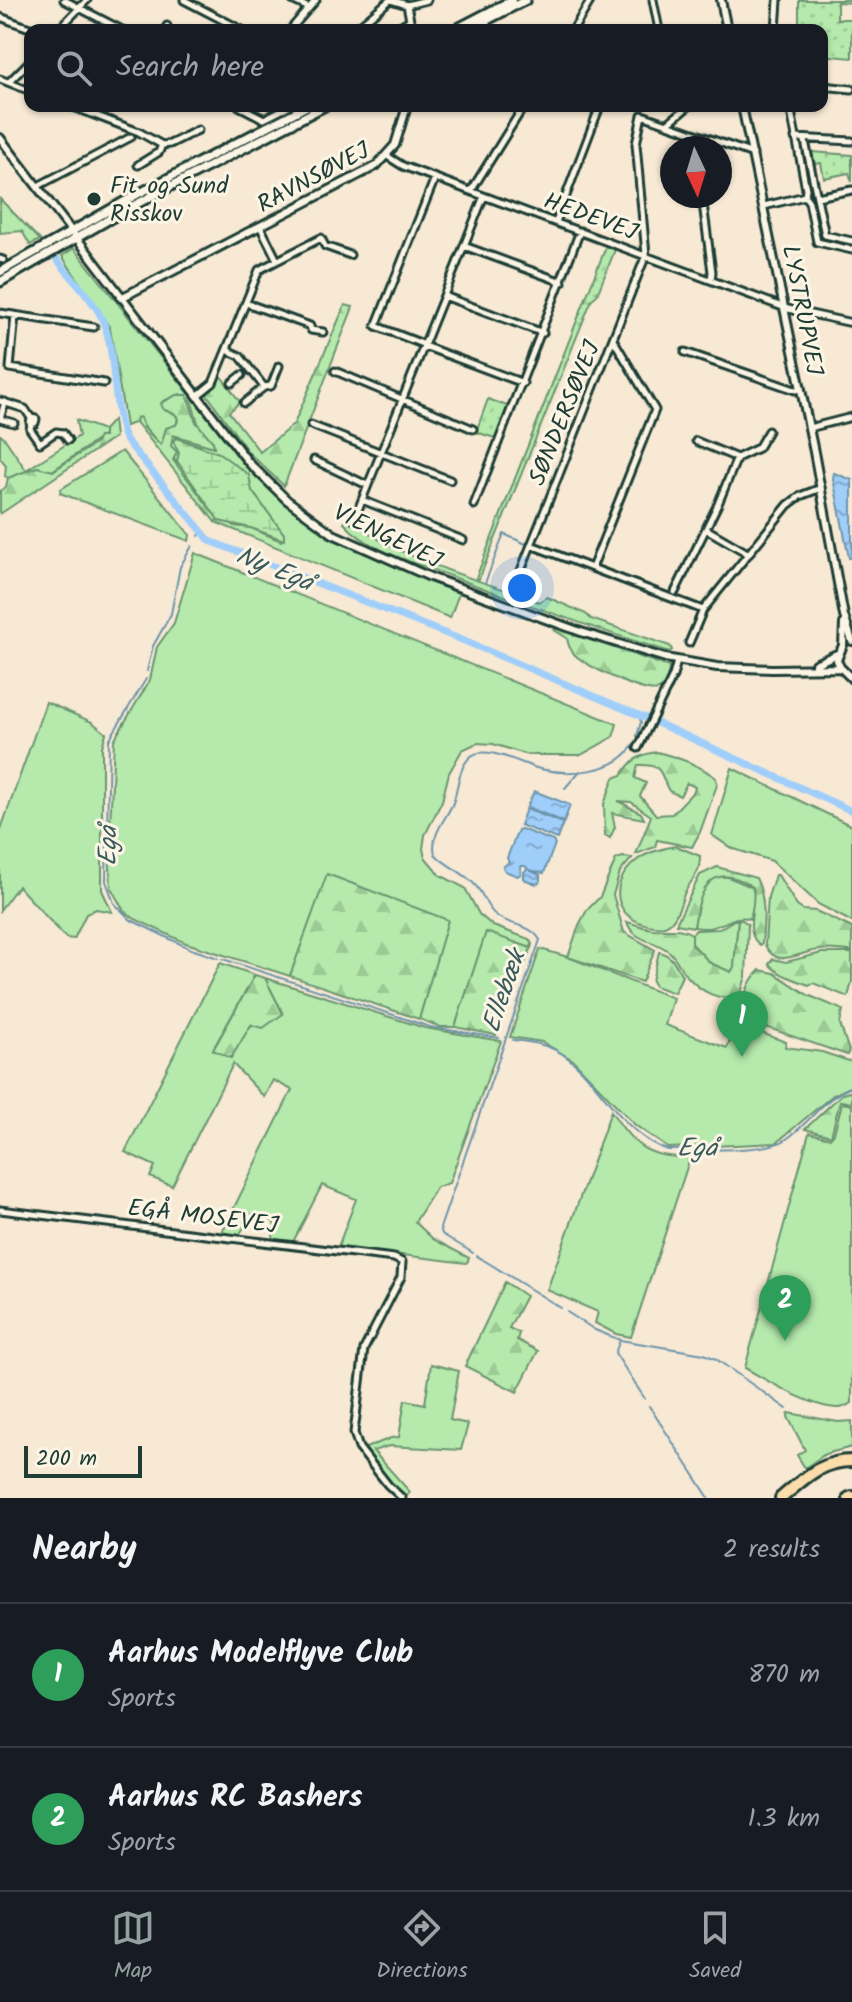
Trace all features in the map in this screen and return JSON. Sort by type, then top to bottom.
[{"type":"highway","points":[[781,1498],[818,1468],[852,1461]]},
{"type":"main road","points":[[466,24],[512,0]]},
{"type":"main road","points":[[480,24],[526,0]]},
{"type":"main road","points":[[0,272],[296,112]]},
{"type":"main road","points":[[73,235],[313,112]]},
{"type":"main road","points":[[0,282],[49,248]]},
{"type":"street","points":[[64,0],[110,24]]},
{"type":"street","points":[[64,24],[87,0]]},
{"type":"street","points":[[184,0],[230,24]]},
{"type":"street","points":[[292,0],[309,8]]},
{"type":"street","points":[[295,24],[316,0]]},
{"type":"street","points":[[361,24],[391,0],[407,5],[427,0]]},
{"type":"street","points":[[577,24],[591,0]]},
{"type":"street","points":[[653,0],[658,24]]},
{"type":"street","points":[[721,0],[726,24]]},
{"type":"street","points":[[776,24],[778,0]]},
{"type":"street","points":[[407,5],[411,24]]},
{"type":"street","points":[[0,17],[24,26]]},
{"type":"street","points":[[403,24],[410,20]]},
{"type":"street","points":[[9,82],[24,67]]},
{"type":"street","points":[[0,79],[24,88]]},
{"type":"street","points":[[828,87],[852,89]]},
{"type":"street","points":[[86,112],[162,145],[198,130]]},
{"type":"street","points":[[251,112],[264,119],[278,112]]},
{"type":"street","name":"RAVNSØVEJ","points":[[121,298],[367,171],[387,156],[397,140],[405,112]]},
{"type":"street","points":[[471,191],[520,112]]},
{"type":"street","points":[[556,222],[598,112]]},
{"type":"street","points":[[667,124],[682,112]]},
{"type":"street","name":"LYSTRUPVEJ","points":[[743,112],[821,488],[844,616],[852,643]]},
{"type":"street","points":[[791,112],[805,196],[818,243],[852,250]]},
{"type":"street","points":[[646,255],[636,144],[642,115],[753,154]]},
{"type":"street","points":[[38,186],[131,137]]},
{"type":"street","name":"VIENGEVEJ","points":[[0,138],[196,396],[266,480],[333,534],[392,562],[473,594],[581,632],[677,661],[739,669],[803,667],[846,670]]},
{"type":"street","points":[[795,138],[852,141]]},
{"type":"street","points":[[805,141],[825,235],[852,241]]},
{"type":"street","points":[[138,165],[159,152],[162,145]]},
{"type":"street","name":"HEDEVEJ","points":[[387,156],[403,166],[784,307],[852,323]]},
{"type":"street","points":[[802,169],[811,167]]},
{"type":"street","points":[[435,178],[376,326],[523,383]]},
{"type":"street","points":[[817,197],[852,190]]},
{"type":"street","points":[[354,520],[484,196]]},
{"type":"street","points":[[764,206],[805,196]]},
{"type":"street","points":[[704,208],[711,280]]},
{"type":"street","points":[[812,220],[821,219]]},
{"type":"street","points":[[260,226],[277,260]]},
{"type":"street","points":[[474,500],[543,333],[580,231]]},
{"type":"street","points":[[196,396],[213,383],[259,270],[321,238],[325,246],[350,255]]},
{"type":"street","points":[[464,246],[562,282]]},
{"type":"street","name":"SØNDERSØVEJ","points":[[516,583],[646,255]]},
{"type":"street","points":[[444,296],[543,333]]},
{"type":"street","points":[[246,303],[320,331]]},
{"type":"street","points":[[0,313],[94,327]]},
{"type":"street","points":[[10,368],[15,315]]},
{"type":"street","points":[[592,568],[655,410],[613,338]]},
{"type":"street","points":[[227,350],[240,356],[246,372],[264,387]]},
{"type":"street","points":[[685,352],[795,390],[801,389]]},
{"type":"street","points":[[244,403],[264,387],[271,386],[279,366]]},
{"type":"street","points":[[0,372],[10,368],[104,383]]},
{"type":"street","points":[[335,371],[473,429]]},
{"type":"street","points":[[232,383],[246,372]]},
{"type":"street","points":[[14,423],[0,419],[2,402],[25,409],[31,421],[30,429],[38,442],[56,432],[63,433],[68,440]]},
{"type":"street","points":[[809,428],[852,418]]},
{"type":"street","points":[[311,425],[450,480]]},
{"type":"street","points":[[675,592],[737,458],[758,448],[768,431]]},
{"type":"street","points":[[696,441],[737,458]]},
{"type":"street","points":[[314,460],[368,485]]},
{"type":"street","points":[[689,643],[703,610],[795,499],[821,488]]},
{"type":"street","points":[[362,500],[463,540]]},
{"type":"street","points":[[706,529],[749,554]]},
{"type":"street","points":[[531,545],[703,610]]},
{"type":"street","name":"LYSTRUPVEJ","points":[[844,616],[837,661],[846,670]]},
{"type":"street","name":"VIENGEVEJ","points":[[803,667],[830,659],[852,643]]},
{"type":"street","points":[[638,748],[673,676],[677,661]]},
{"type":"street","points":[[846,670],[852,679]]},
{"type":"street","name":"EGÅ MOSEVEJ","points":[[0,1210],[379,1256],[402,1262],[401,1277],[366,1341],[354,1433],[359,1448],[402,1498]]},
{"type":"green space","points":[[799,0],[852,0],[852,3],[837,2],[837,19],[852,19],[852,58],[828,56],[828,24],[799,22]]},
{"type":"green space","points":[[812,152],[852,155],[852,182],[849,173],[824,178],[821,163],[813,164]]},
{"type":"green space","points":[[0,199],[40,240],[30,245],[22,231],[0,233]]},
{"type":"green space","points":[[607,244],[616,247],[479,579],[476,578]]},
{"type":"green space","points":[[74,248],[245,464],[271,490],[328,534],[327,537],[459,593],[450,618],[215,522],[217,519],[178,467],[171,445],[173,435],[214,447],[200,429],[191,400],[180,394],[163,401],[166,411],[172,410],[177,421],[176,425],[166,428],[161,446],[137,418],[136,422],[126,426],[110,328],[62,256]],"holes":[[[176,438],[201,446],[252,491],[284,534],[281,541],[251,528],[234,526],[177,461]]]},
{"type":"green space","points":[[345,305],[353,307],[284,486],[249,453],[206,393],[221,376],[240,402],[229,412],[260,452],[294,424]]},
{"type":"green space","points":[[176,395],[187,395],[196,422],[214,447],[173,435],[171,446],[177,452],[173,460],[218,519],[215,522],[136,422],[140,417],[144,428],[161,445],[166,428],[176,425],[178,418],[163,409],[161,403]]},
{"type":"green space","points":[[488,399],[510,407],[498,439],[476,432]]},
{"type":"green space","points":[[76,420],[104,430],[106,434],[52,471],[37,467],[8,478],[5,476],[6,465],[0,458],[0,435],[26,470],[79,436]]},
{"type":"green space","points":[[113,420],[115,437],[0,514],[0,491],[6,487],[8,478],[37,467],[53,471],[96,443],[99,437],[104,437],[104,430]]},
{"type":"green space","points":[[176,438],[219,453],[249,475],[252,491],[284,534],[284,540],[219,521],[177,461],[179,453],[173,441]]},
{"type":"green space","points":[[122,451],[190,535],[189,541],[60,493],[61,489]]},
{"type":"green space","points":[[347,520],[421,560],[539,602],[547,597],[591,619],[670,646],[672,650],[670,652],[588,626],[394,556],[354,533],[344,523]]},
{"type":"green space","points":[[195,553],[617,724],[613,737],[581,755],[528,755],[493,744],[477,743],[462,750],[449,773],[442,801],[425,835],[425,857],[440,875],[465,888],[479,914],[493,926],[529,939],[532,944],[531,948],[486,933],[455,1027],[441,1027],[419,1019],[447,920],[328,875],[290,976],[186,943],[135,919],[124,911],[111,888],[109,849],[114,740],[150,680],[157,647],[174,623]]},
{"type":"green space","points":[[557,628],[669,667],[668,677],[659,690],[629,684],[581,660],[567,638],[554,630]]},
{"type":"green space","points":[[46,702],[92,722],[106,733],[102,747],[102,890],[112,912],[96,909],[86,914],[74,939],[66,938],[18,886],[0,910],[0,832]]},
{"type":"green space","points":[[657,752],[703,769],[716,778],[717,785],[692,847],[657,840],[655,847],[636,854],[651,816],[631,802],[618,801],[641,813],[644,819],[612,813],[615,827],[610,838],[605,835],[604,804],[614,778],[622,775],[636,759]],"holes":[[[638,765],[657,768],[669,791],[680,796],[687,783],[695,787],[694,791],[672,814],[656,815],[640,796],[646,783],[635,778]]]},
{"type":"green space","points":[[732,768],[852,826],[852,922],[818,904],[772,861],[731,848],[712,835]]},
{"type":"green space","points":[[676,846],[700,856],[700,863],[676,916],[665,926],[641,923],[631,918],[623,910],[618,891],[627,871],[644,856]]},
{"type":"green space","points":[[632,858],[620,872],[613,895],[624,932],[655,950],[642,982],[568,957],[587,910],[600,897],[616,859]]},
{"type":"green space","points":[[717,867],[756,878],[764,910],[760,945],[751,926],[753,887],[727,876],[717,878],[704,891],[694,927],[676,924],[700,875]]},
{"type":"green space","points":[[327,874],[448,920],[419,1019],[290,976]]},
{"type":"green space","points":[[775,875],[778,875],[797,906],[816,911],[852,928],[852,951],[822,949],[789,958],[776,957],[770,952],[765,945],[768,897]]},
{"type":"green space","points":[[716,876],[728,877],[752,887],[755,897],[750,919],[737,918],[712,927],[694,927],[702,892]]},
{"type":"green space","points":[[738,920],[731,972],[710,963],[692,944],[692,934],[696,930],[719,929]]},
{"type":"green space","points":[[738,920],[748,924],[746,977],[741,992],[726,997],[711,994],[697,986],[670,952],[639,937],[627,922],[692,934],[692,944],[710,963],[731,972]]},
{"type":"green space","points":[[486,932],[531,948],[496,1035],[455,1027]]},
{"type":"green space","points":[[540,949],[673,998],[665,1025],[727,1048],[737,1024],[786,1042],[785,1047],[822,1052],[852,1062],[852,1086],[833,1095],[776,1143],[668,1148],[635,1125],[573,1060],[542,1042],[510,1037]]},
{"type":"green space","points":[[659,952],[670,958],[682,976],[674,993],[655,986],[652,981]]},
{"type":"green space","points":[[822,953],[852,953],[852,982],[848,997],[813,983],[809,985],[793,979],[769,964],[773,959],[786,962]]},
{"type":"green space","points":[[220,963],[255,975],[213,1049],[230,1058],[251,1025],[283,1014],[265,978],[425,1028],[501,1041],[449,1183],[437,1187],[415,1222],[433,1239],[469,1258],[466,1263],[338,1247],[356,1199],[322,1185],[292,1244],[271,1241],[276,1228],[273,1221],[252,1214],[238,1237],[221,1234],[292,1090],[273,1080],[264,1097],[233,1064],[172,1186],[150,1177],[155,1166],[125,1152]]},
{"type":"green space","points":[[760,970],[774,973],[808,995],[843,1010],[840,1024],[849,1051],[847,1055],[745,1020],[746,993]]},
{"type":"green space","points":[[255,975],[265,978],[283,1014],[263,1028],[251,1025],[231,1058],[213,1050]]},
{"type":"green space","points":[[852,1091],[852,1103],[840,1101],[831,1136],[805,1129],[842,1094]]},
{"type":"green space","points":[[842,1103],[852,1105],[852,1403],[840,1408],[805,1399],[745,1368],[809,1133],[830,1138]]},
{"type":"green space","points":[[611,1111],[643,1148],[662,1155],[690,1158],[631,1337],[616,1334],[595,1323],[598,1312],[547,1290]]},
{"type":"green space","points":[[505,1282],[526,1296],[509,1328],[519,1333],[517,1340],[538,1351],[517,1392],[465,1366]]},
{"type":"green space","points":[[431,1364],[459,1371],[450,1420],[468,1424],[461,1450],[389,1446],[373,1451],[410,1492],[406,1497],[363,1449],[399,1437],[405,1400],[425,1404]]},
{"type":"green space","points":[[789,1413],[838,1422],[852,1421],[852,1447],[825,1454],[805,1468],[797,1455],[805,1450],[788,1417]]},
{"type":"water","points":[[834,473],[852,480],[852,558],[849,558]]},
{"type":"water","points":[[534,791],[570,805],[564,822],[527,807]]},
{"type":"water","points":[[526,809],[563,823],[557,839],[520,825]]},
{"type":"water","points":[[521,829],[555,844],[544,873],[529,870],[540,875],[540,882],[536,884],[524,879],[524,872],[528,869],[525,866],[521,866],[521,874],[517,876],[503,867],[509,862],[507,858]]},
{"type":"waterway","name":"Ny Egå","points":[[56,258],[92,302],[106,330],[125,439],[210,541],[462,640],[648,719]]},
{"type":"waterway","points":[[485,583],[504,534],[526,544]]},
{"type":"waterway","name":"Egå","points":[[147,671],[153,646],[171,614],[180,567],[192,546]]},
{"type":"waterway","name":"Egå","points":[[146,679],[109,740],[106,881],[114,903],[131,920],[191,949],[218,958]]},
{"type":"waterway","points":[[637,736],[641,722],[639,715]]},
{"type":"waterway","name":"Egå","points":[[655,722],[852,811]]},
{"type":"waterway","name":"Ellebæk","points":[[473,1253],[442,1234],[440,1228],[540,940],[526,928],[493,913],[471,880],[435,854],[435,840],[453,803],[463,767],[477,753],[504,756],[540,769],[579,772],[617,761],[634,743]]},
{"type":"waterway","points":[[565,788],[580,771]]},
{"type":"waterway","name":"Egå","points":[[223,959],[430,1027],[499,1038]]},
{"type":"waterway","name":"Egå","points":[[513,1040],[556,1050],[585,1074],[636,1131],[668,1150],[746,1149],[775,1144],[793,1134],[833,1097],[852,1087]]},
{"type":"waterway","name":"Ellebæk","points":[[477,1256],[561,1308]]},
{"type":"waterway","name":"Ellebæk","points":[[567,1312],[595,1330],[620,1340],[615,1353],[645,1399]]},
{"type":"waterway","points":[[620,1340],[704,1354],[716,1359],[787,1409]]},
{"type":"waterway","name":"Ellebæk","points":[[649,1406],[709,1498]]},
{"type":"place","name":"Fit og Sund Risskov","points":[[94,199]]},
{"type":"place","name":"Aarhus Modelflyve Club","points":[[742,1057]]},
{"type":"place","name":"Aarhus RC Bashers","points":[[785,1341]]}]
